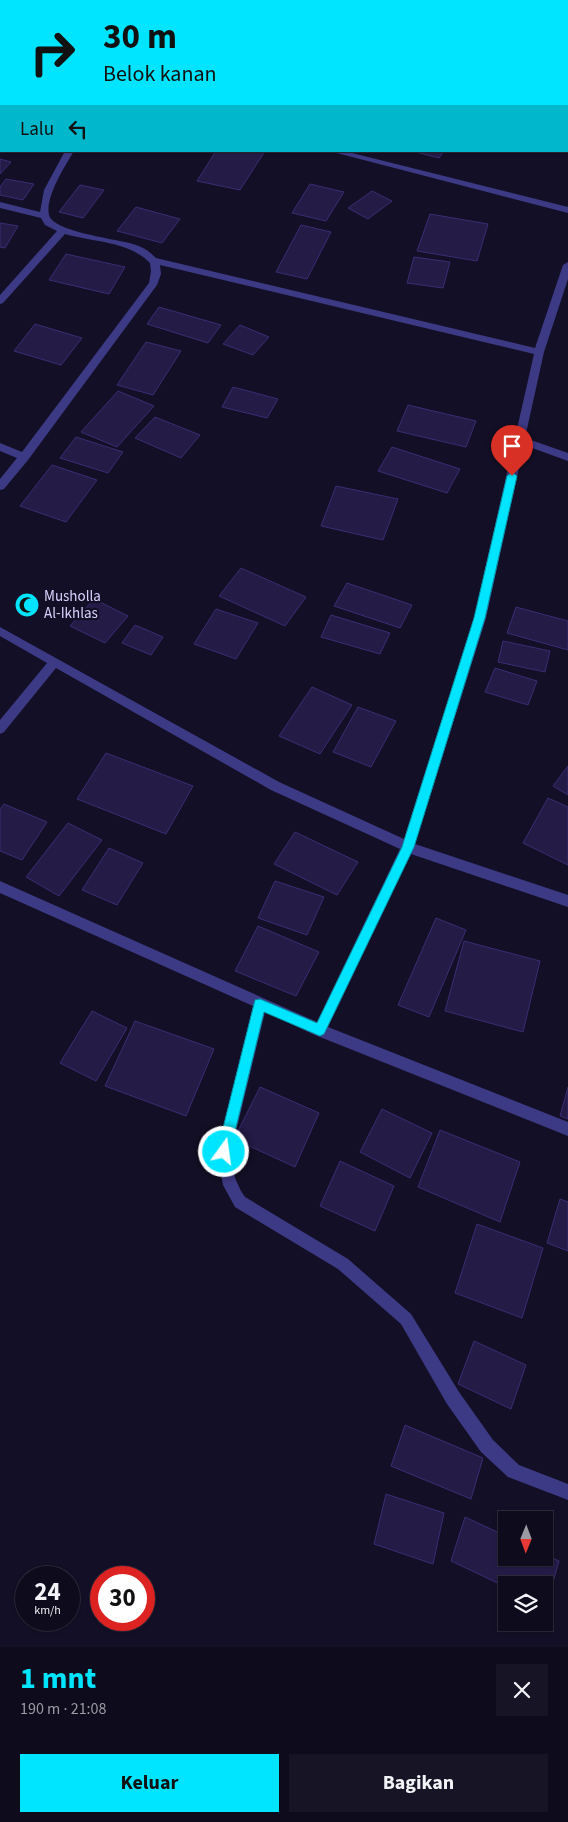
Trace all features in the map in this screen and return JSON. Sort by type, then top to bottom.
[{"type":"street","points":[[69,152],[45,201],[44,216],[48,224],[63,230],[142,251],[153,260],[539,352]]},
{"type":"street","points":[[337,152],[568,210]]},
{"type":"street","points":[[0,205],[44,216]]},
{"type":"street","points":[[0,301],[63,230]]},
{"type":"street","points":[[0,486],[24,457],[154,283],[156,271],[153,260]]},
{"type":"street","points":[[320,1030],[408,847],[480,618],[539,352],[568,265]]},
{"type":"street","points":[[520,440],[568,457]]},
{"type":"street","points":[[0,448],[24,457]]},
{"type":"street","points":[[0,631],[275,786],[408,847],[568,901]]},
{"type":"street","points":[[0,730],[54,662]]},
{"type":"street","points":[[0,887],[320,1030],[568,1129]]},
{"type":"street","points":[[260,1004],[224,1152],[226,1170],[234,1195],[240,1202],[342,1264],[406,1319],[453,1398],[488,1446],[514,1470],[568,1492]]},
{"type":"building","points":[[215,152],[264,152],[240,190],[197,181]]},
{"type":"building","points":[[416,152],[443,152],[439,158]]},
{"type":"building","points":[[0,159],[11,162],[0,174]]},
{"type":"building","points":[[6,179],[34,184],[23,200],[0,195],[0,187]]},
{"type":"building","points":[[310,184],[344,192],[326,221],[292,213]]},
{"type":"building","points":[[80,185],[104,190],[83,218],[59,212]]},
{"type":"building","points":[[372,191],[392,201],[368,219],[348,208]]},
{"type":"building","points":[[136,207],[180,219],[162,243],[117,231]]},
{"type":"building","points":[[430,214],[488,224],[477,261],[417,251]]},
{"type":"building","points":[[0,223],[18,226],[5,248],[0,247]]},
{"type":"building","points":[[301,225],[331,232],[307,279],[276,272]]},
{"type":"building","points":[[66,254],[125,267],[109,294],[49,280]]},
{"type":"building","points":[[414,257],[450,262],[443,288],[407,283]]},
{"type":"building","points":[[159,307],[221,325],[208,343],[147,324]]},
{"type":"building","points":[[35,324],[82,338],[61,365],[14,351]]},
{"type":"building","points":[[240,325],[269,337],[253,355],[223,344]]},
{"type":"building","points":[[146,342],[181,351],[153,395],[117,385]]},
{"type":"building","points":[[233,387],[278,399],[267,418],[222,407]]},
{"type":"building","points":[[118,391],[154,406],[117,447],[81,432]]},
{"type":"building","points":[[408,405],[476,421],[466,447],[397,431]]},
{"type":"building","points":[[155,417],[200,435],[181,458],[135,438]]},
{"type":"building","points":[[76,437],[123,452],[108,473],[60,458]]},
{"type":"building","points":[[392,447],[460,469],[447,493],[378,471]]},
{"type":"building","points":[[52,465],[97,480],[66,522],[20,506]]},
{"type":"building","points":[[336,486],[398,499],[383,540],[321,526]]},
{"type":"building","points":[[241,568],[306,597],[285,626],[219,596]]},
{"type":"building","points":[[347,583],[412,605],[400,628],[334,606]]},
{"type":"building","points":[[94,599],[128,616],[105,643],[70,626]]},
{"type":"building","points":[[516,607],[568,621],[568,650],[507,633]]},
{"type":"building","points":[[216,609],[258,623],[236,659],[194,644]]},
{"type":"building","points":[[331,615],[390,633],[380,654],[321,637]]},
{"type":"building","points":[[135,625],[163,637],[151,655],[122,643]]},
{"type":"building","points":[[503,641],[550,651],[545,672],[498,662]]},
{"type":"building","points":[[495,668],[537,681],[528,705],[485,692]]},
{"type":"building","points":[[312,687],[352,705],[320,754],[279,736]]},
{"type":"building","points":[[358,707],[396,721],[371,767],[333,752]]},
{"type":"building","points":[[106,753],[193,786],[166,834],[77,799]]},
{"type":"building","points":[[568,766],[568,795],[553,786]]},
{"type":"building","points":[[548,798],[568,807],[568,865],[523,843]]},
{"type":"building","points":[[4,804],[47,822],[22,860],[0,851],[0,809]]},
{"type":"building","points":[[68,823],[102,840],[59,896],[26,877]]},
{"type":"building","points":[[295,832],[358,862],[337,895],[274,864]]},
{"type":"building","points":[[109,848],[143,863],[117,905],[82,890]]},
{"type":"building","points":[[275,881],[324,897],[307,935],[258,918]]},
{"type":"building","points":[[436,918],[466,930],[429,1017],[398,1005]]},
{"type":"building","points":[[258,926],[319,952],[296,996],[235,971]]},
{"type":"building","points":[[464,941],[540,961],[523,1032],[445,1011]]},
{"type":"building","points":[[92,1011],[127,1028],[96,1081],[60,1063]]},
{"type":"building","points":[[135,1021],[214,1049],[186,1116],[105,1086]]},
{"type":"building","points":[[260,1087],[319,1113],[295,1167],[234,1139]]},
{"type":"building","points":[[568,1087],[568,1119],[560,1116]]},
{"type":"building","points":[[382,1109],[432,1133],[410,1178],[360,1152]]},
{"type":"building","points":[[440,1130],[520,1162],[500,1222],[418,1187]]},
{"type":"building","points":[[340,1161],[394,1186],[375,1231],[320,1206]]},
{"type":"building","points":[[560,1199],[568,1202],[568,1251],[547,1243]]},
{"type":"building","points":[[477,1224],[543,1248],[522,1318],[455,1293]]},
{"type":"building","points":[[474,1341],[526,1365],[511,1409],[458,1384]]},
{"type":"building","points":[[405,1425],[483,1458],[471,1499],[391,1466]]},
{"type":"building","points":[[386,1494],[444,1513],[433,1564],[374,1544]]},
{"type":"building","points":[[465,1517],[498,1532],[498,1566],[553,1566],[553,1558],[559,1561],[553,1582],[553,1576],[498,1576],[498,1583],[451,1561]]},
{"type":"place","name":"Musholla Al-Ikhlas","points":[[27,605]]},
{"type":"route","points":[[224,1152],[260,1004],[320,1030],[408,847],[480,618],[512,476]]}]
